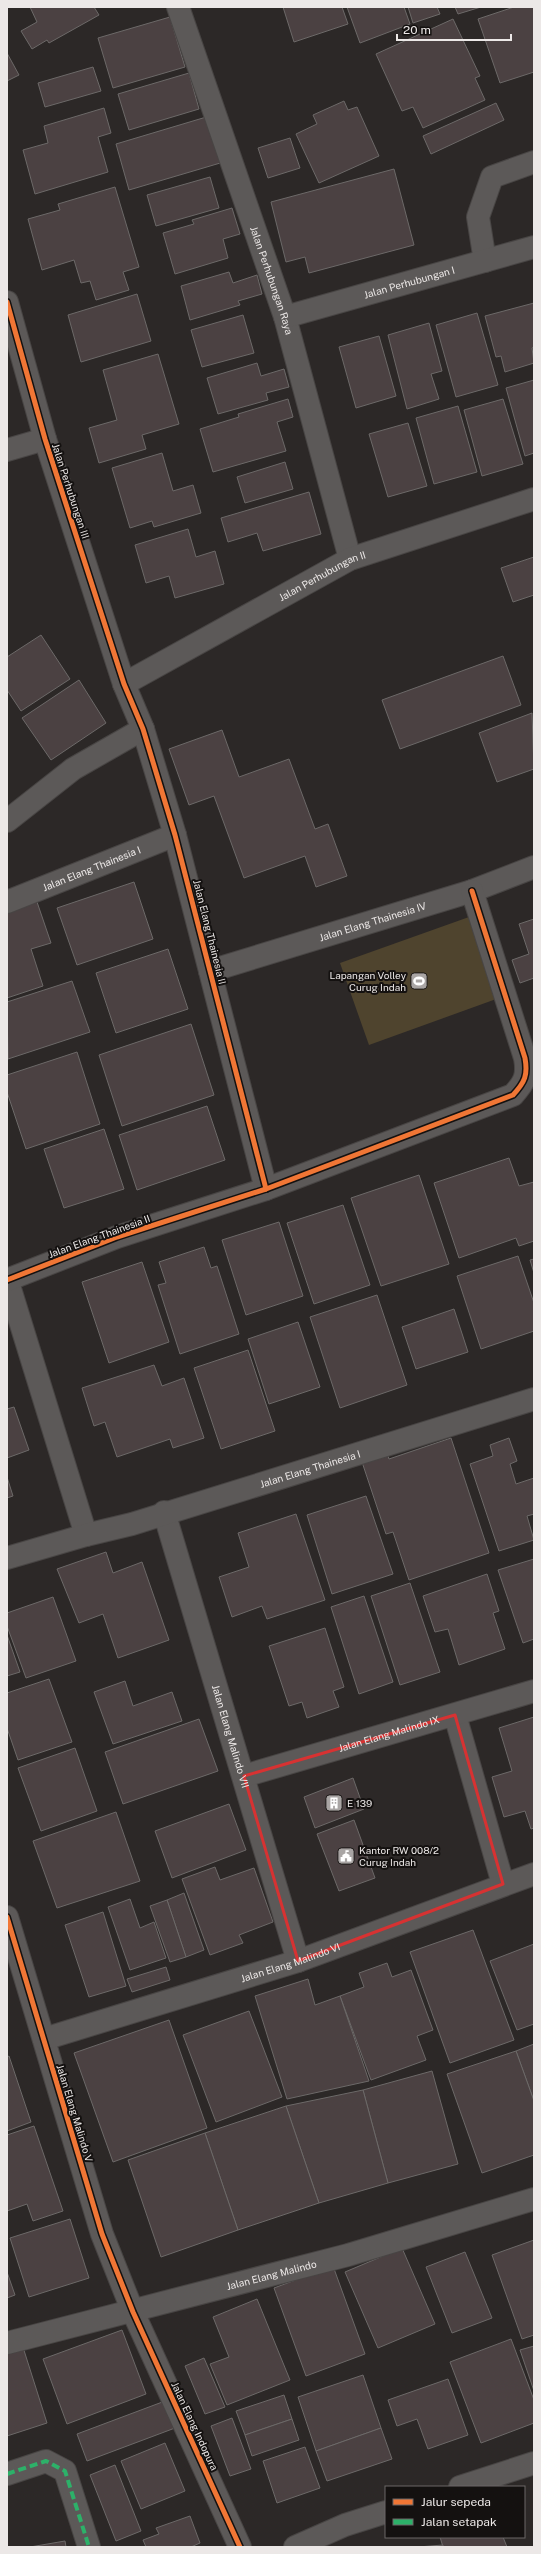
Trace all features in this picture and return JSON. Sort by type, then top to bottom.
[{"type":"street","name":"Jalan Perhubungan Raya","points":[[178,7],[285,317],[350,559]]},
{"type":"street","points":[[485,261],[478,217],[492,177],[534,162]]},
{"type":"street","name":"Jalan Perhubungan I","points":[[285,317],[534,247]]},
{"type":"street","name":"Jalan Perhubungan III","points":[[7,302],[45,439],[124,684]]},
{"type":"street","points":[[7,450],[45,439]]},
{"type":"street","name":"Jalan Perhubungan II","points":[[124,684],[350,559],[534,499]]},
{"type":"street","name":"Jalan Elang Thainesia II","points":[[124,684],[143,729],[175,834],[266,1189]]},
{"type":"street","points":[[7,821],[73,770],[143,729]]},
{"type":"street","name":"Jalan Elang Thainesia I","points":[[7,902],[175,834]]},
{"type":"street","name":"Jalan Elang Thainesia IV","points":[[210,971],[472,891],[534,867]]},
{"type":"street","name":"Jalan Elang Thainesia II","points":[[7,1279],[117,1237],[266,1189],[513,1095],[523,1084],[528,1073],[525,1058],[472,891]]},
{"type":"street","points":[[7,1279],[86,1534]]},
{"type":"street","name":"Jalan Elang Thainesia I","points":[[7,1558],[86,1534],[132,1524],[164,1512],[534,1399]]},
{"type":"street","name":"Jalan Elang Malindo VII","points":[[164,1512],[298,1961]]},
{"type":"street","name":"Jalan Elang Malindo IX","points":[[244,1776],[534,1692]]},
{"type":"street","points":[[456,1715],[503,1884]]},
{"type":"street","name":"Jalan Elang Malindo VI","points":[[44,2039],[298,1961],[503,1884],[534,1874]]},
{"type":"street","name":"Jalan Elang Malindo V","points":[[7,1917],[102,2234],[133,2312]]},
{"type":"street","name":"Jalan Elang Malindo","points":[[7,2343],[133,2312],[348,2254],[534,2199]]},
{"type":"street","name":"Jalan Elang Indopura","points":[[133,2312],[240,2547]]},
{"type":"street","points":[[7,2474],[46,2461],[65,2471],[89,2547]]},
{"type":"street","points":[[463,2486],[534,2463]]},
{"type":"street","points":[[295,2547],[345,2525],[385,2512]]},
{"type":"highlighted area","points":[[455,1715],[503,1884],[298,1961],[244,1776]]},
{"type":"shaded area","name":"Lapangan Volley Curug Indah","points":[[469,917],[499,998],[369,1045],[340,963]]},
{"type":"building","points":[[30,7],[94,7],[99,15],[49,43],[47,40],[32,49],[21,31],[37,22]]},
{"type":"building","points":[[283,7],[342,7],[348,24],[294,42]]},
{"type":"building","points":[[347,7],[404,7],[410,24],[360,43]]},
{"type":"building","points":[[408,7],[437,7],[440,14],[413,23]]},
{"type":"building","points":[[455,7],[481,7],[458,14]]},
{"type":"building","points":[[514,7],[534,7],[534,72],[500,83],[478,19]]},
{"type":"building","points":[[170,17],[185,67],[113,88],[98,38]]},
{"type":"building","points":[[453,19],[480,76],[475,78],[485,100],[423,128],[413,107],[402,111],[376,54]]},
{"type":"building","points":[[7,53],[19,75],[7,81]]},
{"type":"building","points":[[93,67],[101,91],[45,107],[38,83]]},
{"type":"building","points":[[189,73],[199,109],[129,130],[118,94]]},
{"type":"building","points":[[344,101],[348,110],[357,107],[379,156],[319,183],[296,134],[317,124],[313,115]]},
{"type":"building","points":[[496,103],[504,120],[431,154],[423,136]]},
{"type":"building","points":[[104,108],[111,133],[98,137],[108,172],[35,194],[23,150],[48,143],[44,126]]},
{"type":"building","points":[[213,115],[227,161],[129,190],[116,144]]},
{"type":"building","points":[[290,138],[300,168],[268,178],[258,148]]},
{"type":"building","points":[[394,169],[414,245],[309,273],[305,257],[286,262],[271,202]]},
{"type":"building","points":[[210,177],[219,208],[156,226],[147,195]]},
{"type":"building","points":[[115,187],[139,267],[123,272],[129,290],[96,300],[90,281],[81,283],[74,260],[42,270],[28,219],[60,210],[58,204]]},
{"type":"building","points":[[232,208],[240,234],[223,239],[228,258],[175,274],[163,233],[194,224],[192,220]]},
{"type":"building","points":[[229,272],[233,283],[257,275],[262,294],[238,301],[240,305],[190,320],[181,286]]},
{"type":"building","points":[[137,294],[151,341],[81,362],[68,315]]},
{"type":"building","points":[[534,303],[534,347],[532,348],[534,363],[505,372],[501,356],[496,357],[485,316]]},
{"type":"building","points":[[477,313],[498,385],[456,397],[436,325]]},
{"type":"building","points":[[243,315],[254,353],[202,367],[191,330]]},
{"type":"building","points":[[429,323],[442,371],[431,374],[439,399],[407,409],[388,335]]},
{"type":"building","points":[[379,336],[396,396],[356,408],[339,347]]},
{"type":"building","points":[[158,354],[179,424],[142,435],[146,449],[99,463],[89,428],[117,420],[103,370]]},
{"type":"building","points":[[257,363],[261,376],[284,369],[289,387],[266,393],[268,400],[218,414],[207,378]]},
{"type":"building","points":[[534,380],[534,453],[525,456],[506,388]]},
{"type":"building","points":[[288,399],[293,417],[277,422],[286,451],[213,472],[200,429],[239,417],[238,414]]},
{"type":"building","points":[[503,399],[523,464],[482,476],[464,410]]},
{"type":"building","points":[[458,406],[477,472],[434,484],[416,418]]},
{"type":"building","points":[[408,423],[427,486],[388,497],[369,434]]},
{"type":"building","points":[[162,453],[173,491],[193,485],[201,513],[154,527],[152,521],[130,528],[112,468]]},
{"type":"building","points":[[285,462],[293,489],[245,503],[237,477]]},
{"type":"building","points":[[309,492],[321,534],[263,551],[257,533],[228,542],[221,518]]},
{"type":"building","points":[[188,529],[196,557],[215,551],[224,584],[175,598],[169,576],[146,583],[135,545]]},
{"type":"building","points":[[534,557],[534,595],[513,602],[501,568]]},
{"type":"building","points":[[41,635],[70,679],[21,711],[7,690],[7,657]]},
{"type":"building","points":[[503,656],[521,705],[400,749],[382,700]]},
{"type":"building","points":[[79,680],[106,723],[51,760],[22,718]]},
{"type":"building","points":[[532,713],[534,769],[497,782],[479,733]]},
{"type":"building","points":[[222,730],[239,777],[289,759],[315,829],[328,824],[347,876],[316,887],[305,856],[244,878],[214,796],[189,805],[169,749]]},
{"type":"building","points":[[134,882],[153,939],[77,965],[57,908]]},
{"type":"building","points":[[36,899],[51,943],[31,949],[43,986],[7,998],[7,908]]},
{"type":"building","points":[[534,919],[534,978],[520,983],[512,960],[529,954],[519,924]]},
{"type":"building","points":[[168,949],[188,1009],[116,1033],[96,973]]},
{"type":"building","points":[[72,981],[90,1032],[8,1059],[7,1002]]},
{"type":"building","points":[[191,1024],[214,1095],[122,1126],[99,1055]]},
{"type":"building","points":[[77,1052],[100,1124],[26,1149],[7,1092],[7,1075]]},
{"type":"building","points":[[207,1106],[225,1160],[137,1190],[119,1135]]},
{"type":"building","points":[[104,1129],[124,1189],[64,1208],[44,1149]]},
{"type":"building","points":[[509,1158],[519,1186],[534,1182],[534,1241],[519,1246],[516,1238],[459,1258],[434,1183]]},
{"type":"building","points":[[419,1175],[449,1264],[381,1286],[351,1198]]},
{"type":"building","points":[[343,1205],[370,1285],[314,1304],[287,1223]]},
{"type":"building","points":[[279,1222],[303,1296],[246,1315],[222,1240]]},
{"type":"building","points":[[204,1247],[211,1268],[217,1266],[239,1334],[180,1354],[158,1285],[166,1283],[159,1262]]},
{"type":"building","points":[[518,1256],[534,1303],[534,1331],[481,1349],[457,1276]]},
{"type":"building","points":[[534,1259],[534,1273],[530,1260]]},
{"type":"building","points":[[142,1262],[169,1342],[109,1363],[82,1282]]},
{"type":"building","points":[[377,1295],[407,1385],[340,1408],[310,1317]]},
{"type":"building","points":[[454,1309],[468,1352],[416,1369],[402,1327]]},
{"type":"building","points":[[298,1322],[320,1387],[269,1404],[248,1339]]},
{"type":"building","points":[[248,1350],[275,1431],[221,1449],[194,1368]]},
{"type":"building","points":[[154,1365],[162,1386],[184,1378],[204,1438],[173,1448],[170,1439],[117,1457],[105,1422],[94,1426],[82,1388]]},
{"type":"building","points":[[14,1407],[29,1450],[7,1458],[7,1409]]},
{"type":"building","points":[[451,1438],[489,1553],[409,1580],[393,1532],[386,1534],[362,1462],[387,1453],[389,1459]]},
{"type":"building","points":[[509,1438],[517,1461],[510,1464],[516,1484],[534,1478],[534,1514],[527,1516],[534,1540],[499,1551],[470,1464],[493,1456],[490,1445]]},
{"type":"building","points":[[7,1477],[13,1496],[7,1498]]},
{"type":"building","points":[[366,1496],[393,1574],[332,1594],[307,1515]]},
{"type":"building","points":[[296,1514],[325,1600],[267,1619],[262,1606],[232,1617],[219,1577],[249,1567],[238,1533]]},
{"type":"building","points":[[106,1552],[113,1573],[142,1562],[169,1640],[118,1658],[103,1614],[79,1623],[57,1569]]},
{"type":"building","points":[[534,1559],[534,1639],[523,1643],[498,1570]]},
{"type":"building","points":[[487,1574],[499,1611],[493,1613],[505,1649],[459,1665],[448,1629],[435,1632],[423,1596]]},
{"type":"building","points":[[410,1583],[440,1672],[400,1685],[371,1596]]},
{"type":"building","points":[[364,1596],[393,1682],[359,1694],[331,1607]]},
{"type":"building","points":[[53,1597],[76,1661],[26,1678],[7,1626],[7,1613]]},
{"type":"building","points":[[325,1628],[344,1687],[333,1691],[339,1707],[307,1718],[302,1702],[289,1706],[269,1646]]},
{"type":"building","points":[[7,1635],[20,1672],[7,1676]]},
{"type":"building","points":[[49,1679],[72,1742],[18,1760],[7,1728],[7,1693]]},
{"type":"building","points":[[125,1681],[133,1706],[172,1692],[182,1721],[113,1744],[94,1692]]},
{"type":"building","points":[[534,1717],[534,1828],[531,1829],[525,1811],[504,1817],[492,1777],[512,1771],[499,1728]]},
{"type":"building","points":[[199,1719],[218,1771],[123,1804],[105,1752]]},
{"type":"building","points":[[75,1748],[97,1811],[41,1831],[18,1768]]},
{"type":"building","name":"E 139","points":[[353,1778],[364,1809],[315,1828],[304,1797]]},
{"type":"building","points":[[229,1804],[246,1850],[172,1878],[155,1831]]},
{"type":"building","points":[[116,1812],[140,1881],[57,1908],[33,1841]]},
{"type":"building","name":"Kantor RW 008/2 Curug Indah","points":[[354,1820],[375,1878],[339,1891],[317,1834]]},
{"type":"building","points":[[215,1867],[220,1880],[254,1868],[273,1922],[239,1935],[243,1943],[210,1955],[182,1879]]},
{"type":"building","points":[[184,1893],[204,1950],[186,1957],[167,1900]]},
{"type":"building","points":[[130,1899],[140,1928],[154,1922],[166,1958],[130,1970],[108,1907]]},
{"type":"building","points":[[167,1900],[186,1957],[170,1962],[150,1906]]},
{"type":"building","points":[[103,1912],[126,1986],[89,1997],[65,1925]]},
{"type":"building","points":[[473,1930],[514,2040],[450,2063],[410,1952]]},
{"type":"building","points":[[534,1944],[534,2024],[517,2030],[490,1961]]},
{"type":"building","points":[[387,1963],[392,1977],[411,1970],[433,2030],[417,2036],[426,2060],[371,2080],[340,1996],[364,1987],[359,1973]]},
{"type":"building","points":[[166,1967],[170,1980],[132,1992],[127,1979]]},
{"type":"building","points":[[308,1979],[315,2005],[340,1996],[369,2081],[287,2099],[255,1996]]},
{"type":"building","points":[[249,2011],[282,2097],[216,2122],[183,2035]]},
{"type":"building","points":[[169,2020],[207,2128],[113,2162],[74,2053]]},
{"type":"building","points":[[534,2044],[534,2101],[516,2051]]},
{"type":"building","points":[[516,2051],[534,2101],[534,2155],[482,2173],[447,2074]]},
{"type":"building","points":[[9,2056],[31,2122],[7,2131],[7,2057]]},
{"type":"building","points":[[432,2071],[458,2164],[388,2183],[363,2090]]},
{"type":"building","points":[[363,2090],[388,2183],[319,2203],[286,2106]]},
{"type":"building","points":[[286,2106],[319,2203],[238,2230],[205,2133]]},
{"type":"building","points":[[34,2126],[63,2211],[33,2221],[27,2204],[7,2211],[7,2135]]},
{"type":"building","points":[[205,2133],[238,2230],[161,2257],[128,2160]]},
{"type":"building","points":[[70,2219],[89,2278],[29,2297],[10,2238]]},
{"type":"building","points":[[534,2240],[534,2335],[522,2339],[492,2255]]},
{"type":"building","points":[[402,2248],[435,2324],[378,2348],[345,2272]]},
{"type":"building","points":[[465,2252],[492,2318],[452,2333],[426,2267]]},
{"type":"building","points":[[333,2266],[365,2354],[306,2376],[274,2288]]},
{"type":"building","points":[[7,2272],[15,2295],[7,2298]]},
{"type":"building","points":[[257,2299],[290,2380],[227,2405],[210,2364],[229,2357],[213,2317]]},
{"type":"building","points":[[122,2330],[146,2394],[67,2424],[43,2359]]},
{"type":"building","points":[[511,2339],[534,2400],[534,2423],[481,2443],[450,2362]]},
{"type":"building","points":[[22,2344],[47,2423],[7,2436],[7,2348]]},
{"type":"building","points":[[534,2346],[534,2391],[520,2350]]},
{"type":"building","points":[[204,2358],[225,2407],[205,2414],[185,2366]]},
{"type":"building","points":[[363,2375],[381,2428],[316,2451],[298,2397]]},
{"type":"building","points":[[448,2379],[468,2435],[428,2449],[417,2419],[397,2426],[388,2400]]},
{"type":"building","points":[[284,2395],[292,2419],[245,2435],[236,2411]]},
{"type":"building","points":[[165,2401],[175,2428],[87,2461],[77,2434]]},
{"type":"building","points":[[232,2418],[251,2469],[230,2476],[211,2426]]},
{"type":"building","points":[[292,2419],[299,2440],[252,2456],[245,2435]]},
{"type":"building","points":[[381,2428],[392,2459],[327,2481],[316,2451]]},
{"type":"building","points":[[165,2443],[185,2491],[141,2509],[121,2461]]},
{"type":"building","points":[[305,2447],[320,2488],[277,2503],[263,2461]]},
{"type":"building","points":[[115,2465],[141,2531],[116,2541],[90,2475]]},
{"type":"building","points":[[190,2516],[200,2543],[191,2547],[146,2547],[143,2540],[159,2534],[156,2528]]},
{"type":"building","points":[[440,2538],[503,2538],[507,2547],[443,2547]]},
{"type":"building","points":[[65,2541],[66,2547],[30,2547]]},
{"type":"building","points":[[443,2545],[443,2547],[418,2547]]},
{"type":"marked path","points":[[7,2474],[46,2461],[65,2471],[89,2547]]},
{"type":"cycle path","points":[[7,302],[45,439],[124,684],[143,729],[175,835],[266,1189]]},
{"type":"cycle path","points":[[7,1280],[117,1237],[266,1189],[513,1095],[525,1078],[525,1058],[472,891]]},
{"type":"cycle path","points":[[7,1917],[102,2234],[133,2312],[240,2547]]},
{"type":"place","name":"Lapangan Volley Curug Indah","points":[[419,981]]},
{"type":"place","name":"E 139","points":[[334,1803]]},
{"type":"place","name":"Kantor RW 008/2 Curug Indah","points":[[346,1856]]}]
